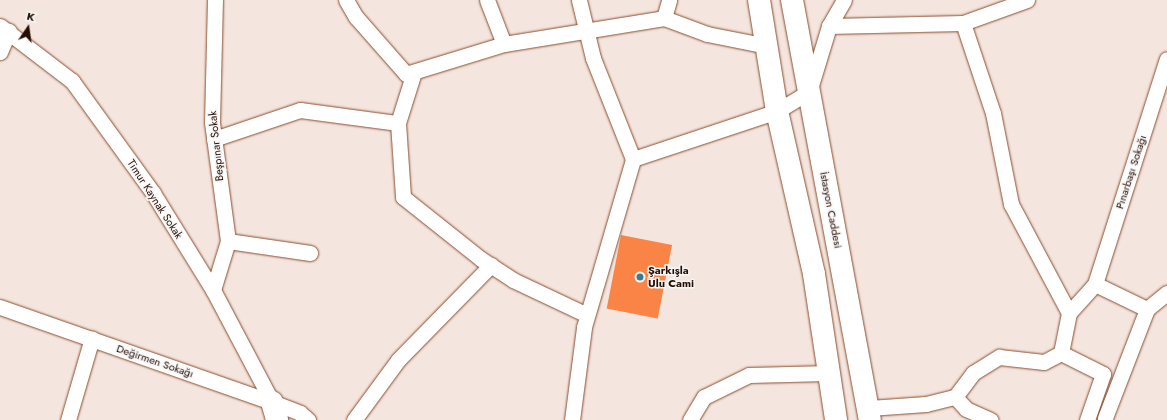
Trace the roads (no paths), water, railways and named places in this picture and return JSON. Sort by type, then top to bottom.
[{"type":"main road","points":[[759,0],[777,111],[814,274],[836,420]]},
{"type":"main road","name":"İstasyon Caddesi","points":[[792,0],[869,414]]},
{"type":"street","name":"Beşpınar Sokak","points":[[213,290],[228,241],[212,122],[215,0]]},
{"type":"street","points":[[346,0],[356,17],[406,74],[504,44],[586,32],[664,18],[707,34],[767,46]]},
{"type":"street","points":[[487,0],[504,44]]},
{"type":"street","points":[[572,420],[588,315],[633,159],[593,58],[579,0]]},
{"type":"street","points":[[664,18],[669,0]]},
{"type":"street","points":[[633,159],[777,111],[809,92],[829,26],[844,0]]},
{"type":"street","points":[[829,26],[963,23],[1027,0]]},
{"type":"street","points":[[963,23],[993,113],[1011,204],[1069,313]]},
{"type":"street","points":[[0,52],[4,28]]},
{"type":"street","name":"Timur Kaynak Sokak","points":[[4,28],[72,81],[153,193],[213,290],[274,411]]},
{"type":"street","name":"Pınarbaşı Sokağı","points":[[1095,284],[1167,59]]},
{"type":"street","points":[[414,72],[398,123],[403,197],[491,266],[513,280],[588,315]]},
{"type":"street","points":[[214,140],[300,110],[398,123]]},
{"type":"street","points":[[228,241],[310,253]]},
{"type":"street","points":[[354,420],[398,360],[491,266]]},
{"type":"street","points":[[1061,353],[1069,313],[1095,284],[1147,309]]},
{"type":"street","points":[[1061,353],[1104,374],[1088,417],[1108,419],[1147,309],[1164,299]]},
{"type":"street","name":"Değirmen Sokağı","points":[[0,307],[92,338],[274,411],[300,413],[308,420]]},
{"type":"street","points":[[68,420],[92,338]]},
{"type":"street","points":[[869,414],[926,404],[955,397],[973,373],[998,357],[1044,362],[1061,353]]},
{"type":"street","points":[[690,420],[704,397],[749,374],[829,373]]},
{"type":"street","points":[[955,397],[966,409],[992,420]]},
{"type":"place","name":"Şarkışla Ulu Cami","points":[[640,277]]}]
